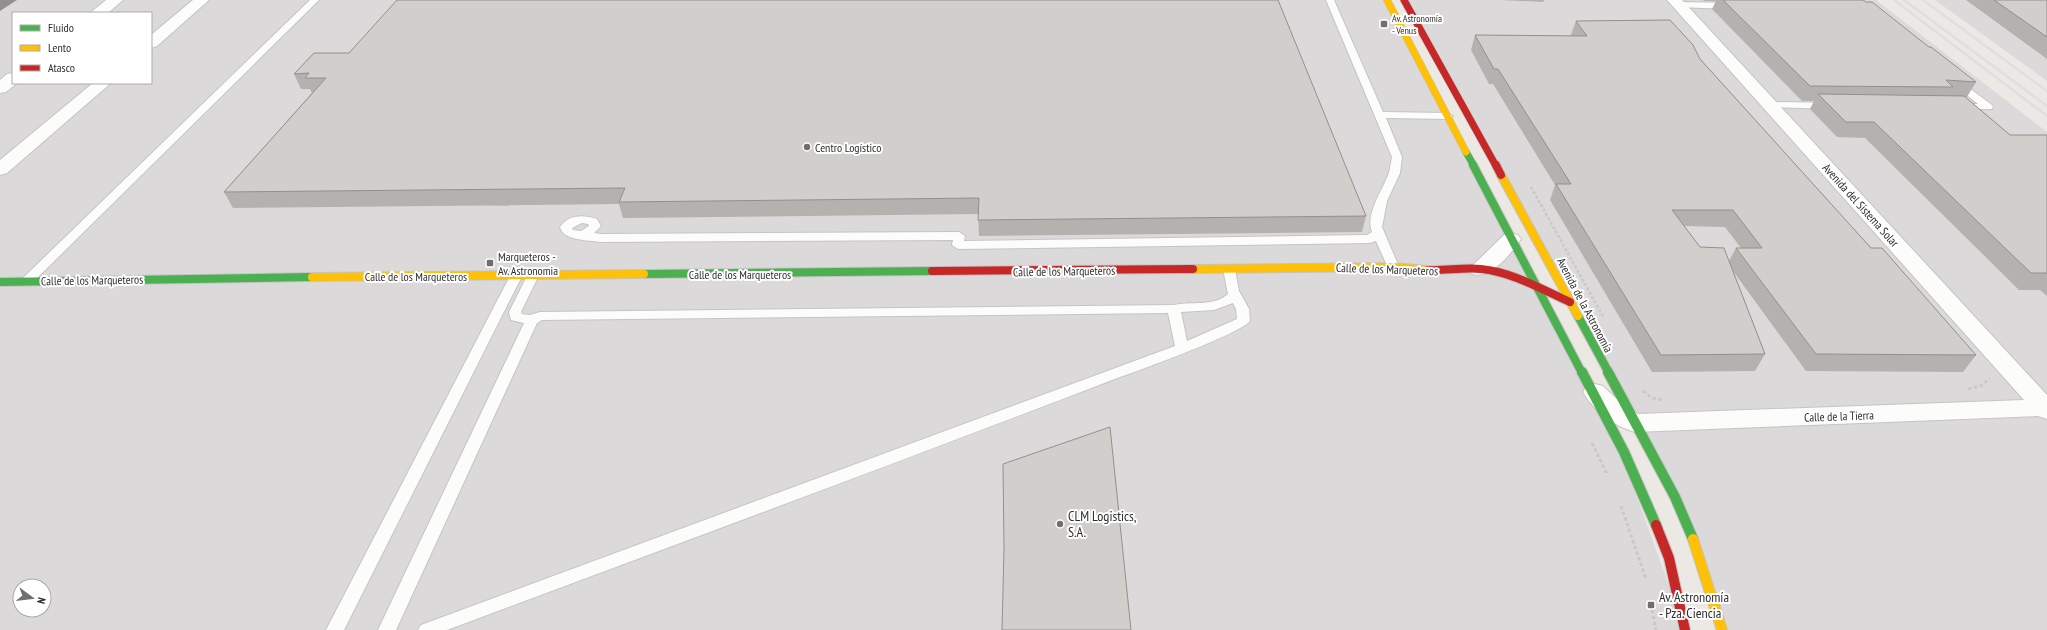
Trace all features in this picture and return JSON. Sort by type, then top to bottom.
[{"type":"street","points":[[99,12],[116,0]]},
{"type":"street","points":[[152,41],[202,0]]},
{"type":"street","points":[[1387,0],[1535,285],[1624,452],[1645,497],[1669,558],[1685,630]]},
{"type":"street","name":"Avenida de la Astronomía","points":[[1404,0],[1675,497],[1696,547],[1722,630]]},
{"type":"street","name":"Avenida del Sistema Solar","points":[[1676,3],[1771,105],[2046,408]]},
{"type":"street","points":[[0,88],[12,79]]},
{"type":"street","points":[[0,169],[102,84]]},
{"type":"street","points":[[1479,270],[1511,239]]},
{"type":"street","name":"Calle de los Marqueteros","points":[[0,282],[533,275],[1393,267],[1440,271],[1479,270],[1510,275],[1570,302]]},
{"type":"street","name":"Calle de la Tierra","points":[[1585,378],[1610,409],[1621,417],[1635,423],[1976,412],[2046,408]]},
{"type":"street","points":[[1624,452],[1623,438],[1626,428],[1635,423]]},
{"type":"lane","points":[[27,281],[315,0]]},
{"type":"lane","points":[[1330,0],[1397,157],[1394,173],[1381,201],[1376,228],[1393,267]]},
{"type":"lane","points":[[1676,3],[1741,6]]},
{"type":"lane","points":[[1949,106],[1988,107],[1952,78]]},
{"type":"lane","points":[[1771,105],[1840,106]]},
{"type":"lane","points":[[1379,115],[1448,116]]},
{"type":"lane","points":[[582,235],[601,238],[959,236],[958,245],[1370,239],[1378,233]]},
{"type":"lane","points":[[427,630],[836,480],[1236,326],[1243,320],[1244,314],[1240,301],[1234,295],[1228,269]]},
{"type":"lane","points":[[533,275],[515,312],[516,317],[532,320],[540,316],[1174,309],[1184,306],[1222,305],[1229,301],[1234,295]]},
{"type":"lane","points":[[335,630],[516,276]]},
{"type":"lane","points":[[1174,309],[1182,348]]},
{"type":"lane","points":[[387,630],[532,320]]},
{"type":"path","points":[[1531,188],[1605,322]]},
{"type":"path","points":[[1966,389],[1980,387],[1985,384],[1988,380],[1989,374]]},
{"type":"path","points":[[1640,389],[1652,398],[1670,400]]},
{"type":"shaded area","points":[[0,0],[1387,0],[1611,425],[1685,630],[0,630]]},
{"type":"shaded area","points":[[1404,0],[1876,0],[2047,132],[2047,630],[1722,630],[1699,554]]},
{"type":"shaded area","points":[[1935,0],[2047,0],[2047,81]]},
{"type":"building","name":"Centro Logístico","points":[[397,0],[1278,0],[1366,216],[978,220],[979,198],[619,202],[625,188],[224,192],[326,78],[305,78],[309,73],[294,74],[314,53],[349,53]]},
{"type":"building","points":[[1723,0],[1863,0],[1866,2],[1872,2],[1976,82],[1946,80],[1953,87],[1810,86]]},
{"type":"building","points":[[1994,0],[2047,0],[2047,37]]},
{"type":"building","points":[[1670,20],[1693,45],[1700,59],[1871,248],[1882,248],[1976,355],[1816,354],[1736,248],[1762,248],[1733,210],[1672,210],[1700,247],[1724,248],[1765,354],[1661,355],[1556,184],[1571,184],[1498,69],[1494,69],[1475,35],[1587,36],[1576,21]]},
{"type":"building","points":[[1818,94],[1964,96],[2010,135],[2047,135],[2047,273],[2031,273],[1874,122],[1846,122]]},
{"type":"building","name":"CLM Logistics, S.A.","points":[[1110,427],[1131,630],[1002,630],[1004,549],[1003,464]]},
{"type":"railway","points":[[1894,0],[2047,116]]},
{"type":"railway","points":[[1904,0],[2047,106]]},
{"type":"railway","points":[[1923,0],[2047,91]]},
{"type":"traffic: fast","points":[[1466,152],[1624,452],[1656,525]]},
{"type":"traffic: fast","points":[[644,274],[932,271]]},
{"type":"traffic: fast","points":[[0,282],[312,277]]},
{"type":"traffic: fast","points":[[1578,316],[1675,497],[1693,539]]},
{"type":"traffic: slow","points":[[1387,0],[1466,152]]},
{"type":"traffic: slow","points":[[1501,175],[1578,316]]},
{"type":"traffic: slow","points":[[1193,269],[1393,267],[1428,270]]},
{"type":"traffic: slow","points":[[312,277],[644,274]]},
{"type":"traffic: slow","points":[[1693,539],[1722,630]]},
{"type":"traffic: jam","points":[[1404,0],[1501,175]]},
{"type":"traffic: jam","points":[[932,271],[1193,269]]},
{"type":"traffic: jam","points":[[1428,270],[1480,269],[1492,271],[1515,277],[1570,302]]},
{"type":"traffic: jam","points":[[1656,525],[1669,558],[1685,630]]},
{"type":"place","name":"Av. Astronomía - Venus","points":[[1384,24]]},
{"type":"place","name":"Centro Logístico","points":[[807,147]]},
{"type":"place","name":"Marqueteros - Av. Astronomia","points":[[490,263]]},
{"type":"place","name":"CLM Logistics, S.A.","points":[[1060,524]]},
{"type":"place","name":"Av. Astronomía - Pza. Ciencia","points":[[1651,605]]}]
